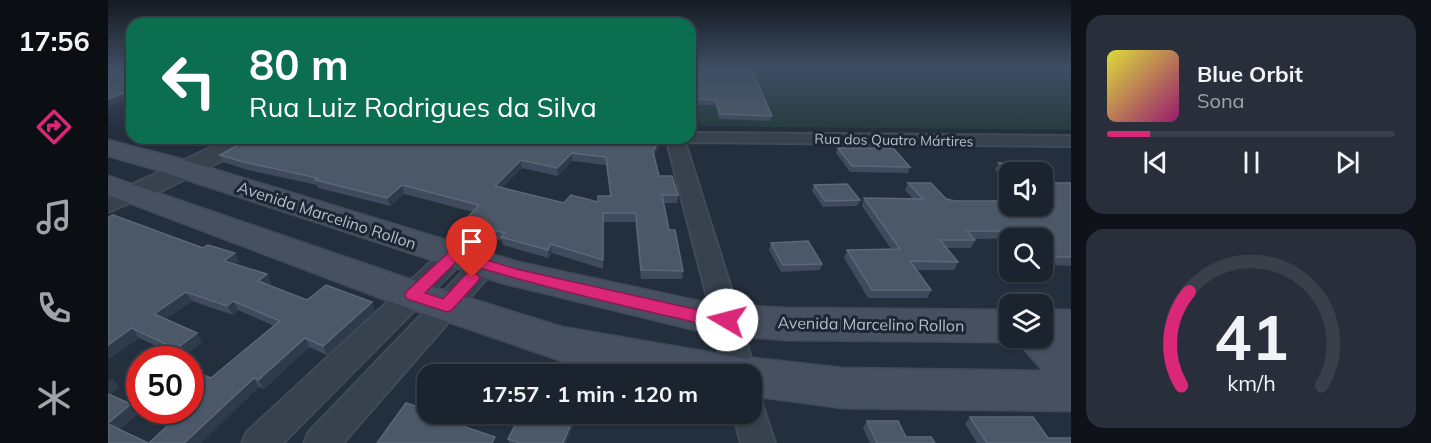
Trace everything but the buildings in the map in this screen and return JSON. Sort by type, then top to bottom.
[{"type":"main road","name":"Avenida Marcelino Rollon","points":[[108,148],[174,166],[469,260],[615,299],[712,319],[786,324],[999,326]]},
{"type":"main road","points":[[114,192],[562,344],[667,364]]},
{"type":"main road","points":[[1053,326],[1071,326]]},
{"type":"main road","points":[[1049,348],[1071,371]]},
{"type":"main road","points":[[762,378],[843,388],[1071,391]]},
{"type":"street","name":"Rua dos Quatro Mártires","points":[[696,133],[717,138]]},
{"type":"street","name":"Rua dos Quatro Mártires","points":[[696,138],[1069,143]]},
{"type":"street","points":[[174,166],[208,144]]},
{"type":"street","points":[[114,192],[233,144]]},
{"type":"street","points":[[677,144],[727,320],[736,364]]},
{"type":"street","points":[[259,443],[430,300],[469,260]]},
{"type":"street","points":[[321,443],[430,300]]},
{"type":"street","points":[[753,424],[758,443]]},
{"type":"green space","points":[[696,89],[1071,89],[1071,130],[703,126],[696,119]]},
{"type":"route","points":[[472,278],[447,306],[413,295],[454,255],[515,274],[615,299],[727,320]]}]
